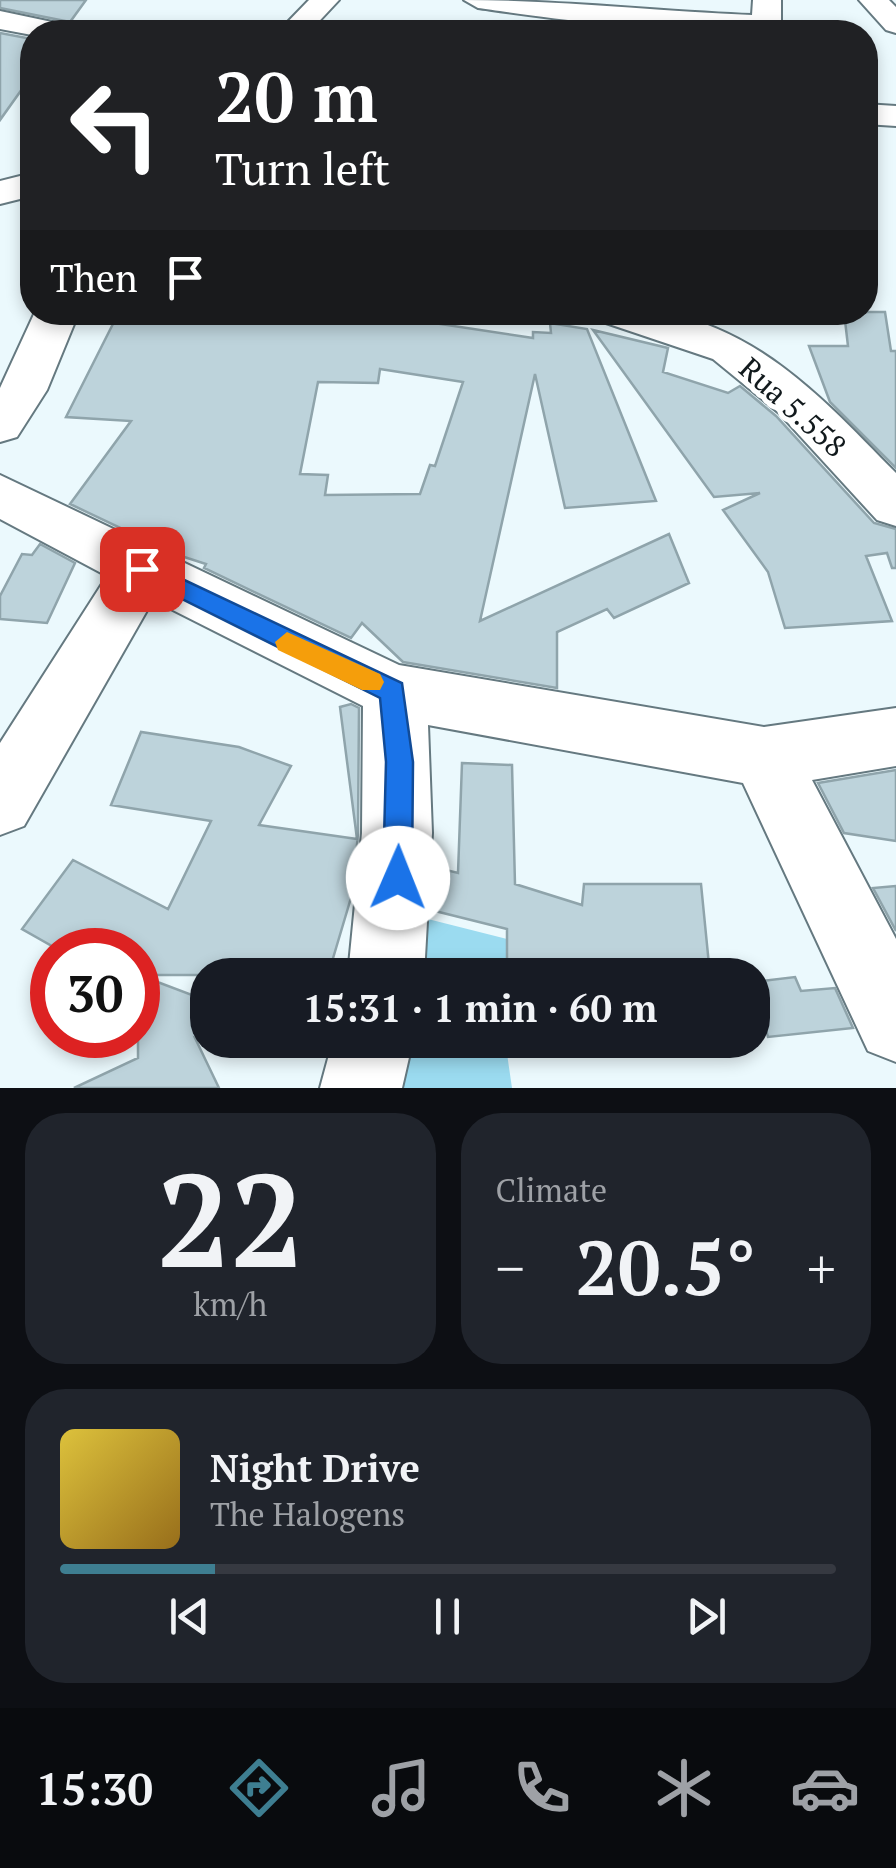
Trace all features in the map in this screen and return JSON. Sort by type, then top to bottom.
[{"type":"street","points":[[305,20],[326,0]]},
{"type":"street","points":[[478,0],[649,20]]},
{"type":"street","points":[[872,0],[896,24]]},
{"type":"street","points":[[0,425],[23,390],[51,325]]},
{"type":"street","name":"Rua 5.558","points":[[657,325],[728,349],[796,401],[896,506]]},
{"type":"street","points":[[0,494],[392,692],[764,757],[896,737]]},
{"type":"street","points":[[0,803],[142,569]]},
{"type":"street","points":[[388,958],[398,878],[400,762],[392,692]]},
{"type":"street","points":[[764,757],[838,898],[896,1024]]},
{"type":"street","points":[[360,1088],[368,1058]]},
{"type":"shaded area","points":[[408,914],[507,939],[506,958],[402,958]]},
{"type":"shaded area","points":[[390,1058],[508,1058],[512,1088],[386,1088]]},
{"type":"building","points":[[0,0],[86,0],[71,20],[0,8]]},
{"type":"building","points":[[0,33],[20,37],[20,92],[0,120]]},
{"type":"building","points":[[878,312],[885,312],[891,351],[896,351],[896,468],[830,402],[809,346],[848,346],[846,325],[878,325]]},
{"type":"building","points":[[112,325],[447,325],[533,338],[533,332],[551,333],[550,325],[587,329],[656,501],[565,508],[535,374],[480,621],[669,534],[689,583],[614,618],[607,609],[557,632],[557,688],[403,662],[362,623],[351,638],[204,568],[206,564],[175,554],[70,504],[131,421],[66,417]],"holes":[[[380,369],[463,382],[435,466],[430,465],[420,494],[325,495],[328,475],[300,474],[318,382],[378,383]]]},
{"type":"building","points":[[593,330],[668,348],[663,372],[728,393],[740,386],[776,416],[874,523],[896,529],[896,568],[892,568],[887,553],[866,556],[892,621],[785,628],[768,572],[723,510],[760,493],[714,497]]},
{"type":"building","points":[[40,544],[75,563],[47,623],[0,619],[0,596],[22,554],[32,555]]},
{"type":"building","points":[[351,704],[359,708],[358,833],[353,891],[333,958],[190,958],[190,975],[160,975],[160,928],[30,928],[30,934],[22,929],[73,860],[168,909],[211,821],[111,805],[141,732],[239,747],[291,766],[259,825],[357,839],[340,707]]},
{"type":"building","points":[[462,763],[512,765],[515,884],[582,905],[584,884],[701,884],[708,958],[507,958],[507,929],[431,910],[434,867],[458,873]]},
{"type":"building","points":[[896,770],[896,841],[844,833],[818,783]]},
{"type":"building","points":[[896,886],[896,931],[873,888]]},
{"type":"building","points":[[795,977],[801,991],[835,988],[853,1028],[770,1037],[770,980]]},
{"type":"building","points":[[160,983],[190,994],[190,1058],[205,1058],[219,1088],[74,1088],[138,1058],[160,1058]]},
{"type":"slow traffic","points":[[287,642],[371,682]]},
{"type":"route","points":[[142,569],[392,692],[400,762],[398,878]]}]
